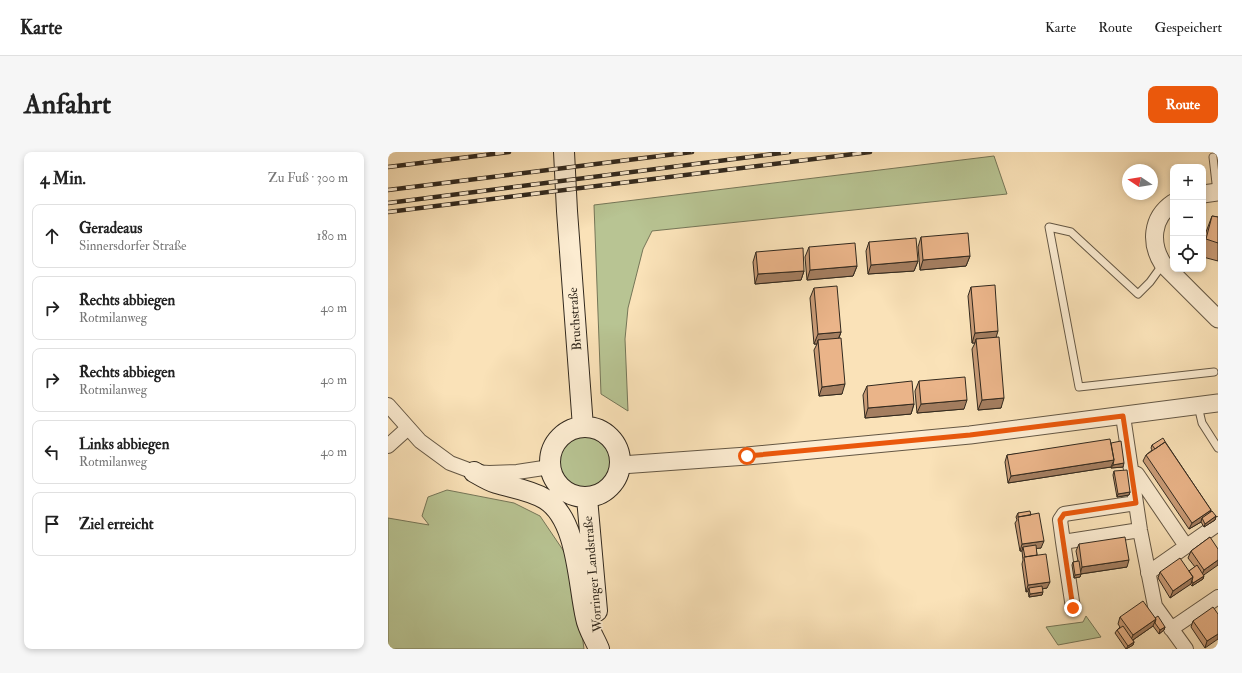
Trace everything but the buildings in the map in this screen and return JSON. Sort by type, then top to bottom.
[{"type":"main road","points":[[564,161],[571,152]]},
{"type":"main road","name":"Bruchstraße","points":[[564,161],[583,427]]},
{"type":"main road","points":[[583,427],[595,428],[606,433],[614,442],[620,453],[621,465],[617,478],[610,488],[599,495],[587,498],[574,496],[562,490],[554,480],[550,468],[550,456],[554,445],[561,436],[571,429],[583,427]]},
{"type":"main road","points":[[474,472],[495,483],[528,490],[547,500],[560,514],[570,535],[586,620],[599,649]]},
{"type":"main road","name":"Worringer Landstraße","points":[[587,498],[599,649]]},
{"type":"street","points":[[1170,206],[1163,212],[1154,231],[1156,250],[1159,258],[1163,264],[1218,319]]},
{"type":"street","points":[[621,465],[747,456],[970,435],[1218,404]]},
{"type":"street","points":[[388,405],[420,440],[450,464],[474,472],[504,473],[550,468]]},
{"type":"street","points":[[1123,416],[1140,530],[1155,606],[1171,628],[1178,646]]},
{"type":"street","points":[[388,446],[408,428]]},
{"type":"street","points":[[1132,472],[1137,474],[1186,546]]},
{"type":"street","points":[[1073,608],[1060,520],[1064,514],[1136,503]]},
{"type":"street","points":[[1148,573],[1218,524]]},
{"type":"street","points":[[1063,542],[1140,530]]},
{"type":"street","points":[[1171,628],[1218,597]]},
{"type":"lane","points":[[1213,157],[1213,193]]},
{"type":"lane","points":[[1163,264],[1150,282],[1138,294],[1071,232],[1049,228],[1079,387],[1214,372]]},
{"type":"lane","points":[[1198,406],[1202,423],[1218,448]]},
{"type":"green space","points":[[994,156],[1007,194],[652,231],[643,249],[628,308],[625,339],[628,411],[601,394],[594,205]]},
{"type":"green space","points":[[580,437],[590,437],[600,441],[608,449],[612,459],[612,469],[608,479],[600,487],[590,491],[580,491],[570,487],[562,479],[558,469],[558,459],[562,449],[570,441]]},
{"type":"green space","points":[[447,490],[514,503],[540,516],[567,556],[578,604],[584,649],[388,649],[388,518],[429,525],[422,516],[428,497]]},
{"type":"green space","points":[[1086,616],[1101,637],[1058,645],[1046,627],[1083,622]]},
{"type":"railway","points":[[388,167],[509,152]]},
{"type":"railway","points":[[388,190],[692,152]]},
{"type":"railway","points":[[388,203],[789,152]]},
{"type":"railway","points":[[388,212],[870,152]]},
{"type":"route","points":[[747,456],[970,435],[1123,416],[1136,503],[1064,514],[1060,520],[1073,608]]}]
